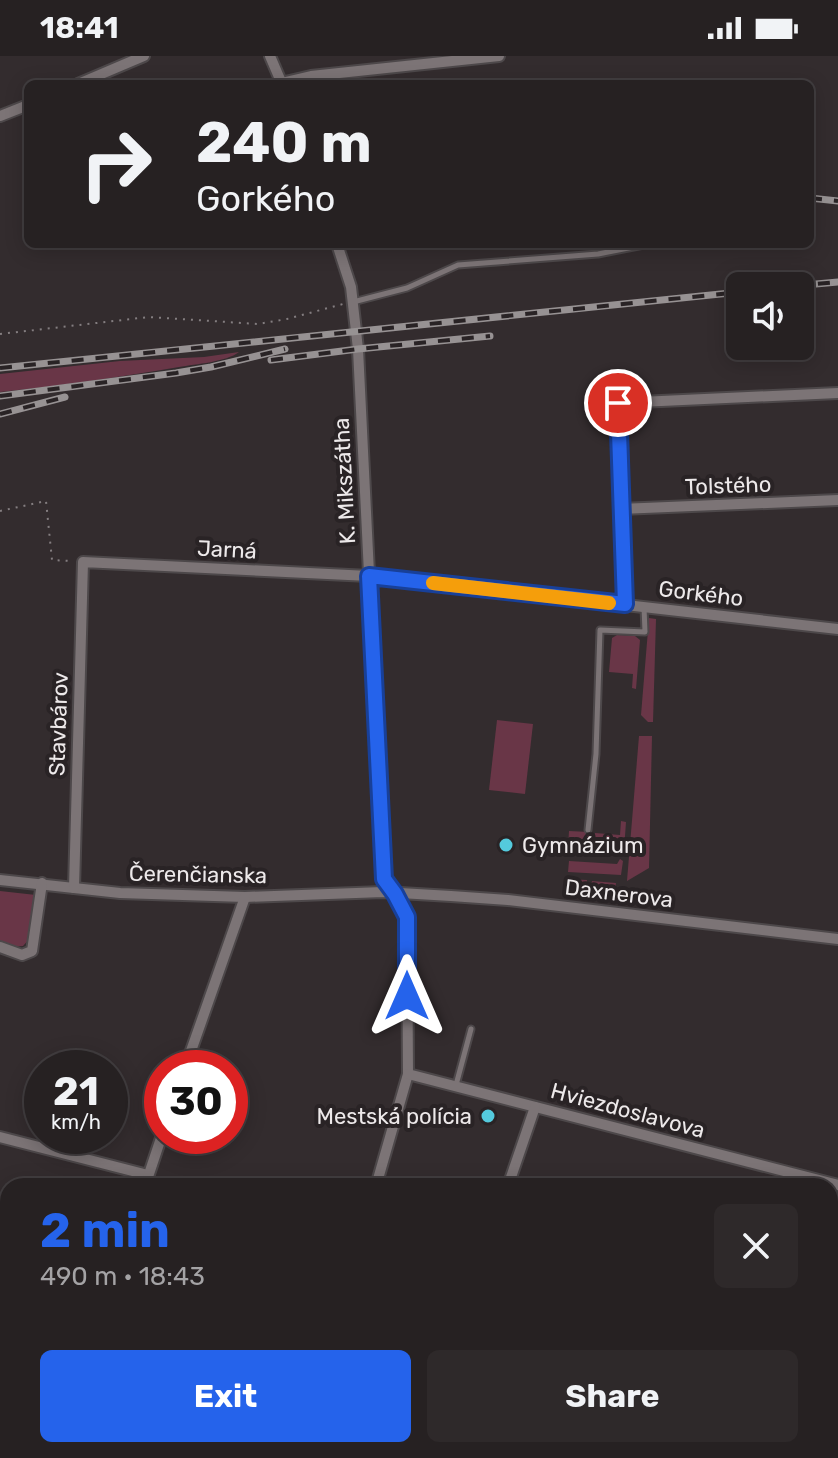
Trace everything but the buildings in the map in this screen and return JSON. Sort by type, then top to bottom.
[{"type":"street","points":[[87,80],[144,56]]},
{"type":"street","points":[[270,56],[279,80]]},
{"type":"street","points":[[296,80],[499,56]]},
{"type":"street","points":[[0,116],[24,107]]},
{"type":"street","name":"K. Mikszátha","points":[[338,248],[351,287],[358,349],[384,879],[407,917],[408,1074],[378,1178]]},
{"type":"street","points":[[625,604],[618,403],[838,393]]},
{"type":"street","name":"Tolstého","points":[[620,509],[838,500]]},
{"type":"street","name":"Jarná","points":[[83,562],[369,576]]},
{"type":"street","name":"Stavbárov","points":[[74,888],[83,562]]},
{"type":"street","name":"Gorkého","points":[[369,576],[838,629]]},
{"type":"street","name":"Čerenčianska","points":[[0,880],[120,893],[245,897],[395,894]]},
{"type":"street","points":[[0,947],[22,955],[32,951],[42,883]]},
{"type":"street","name":"Daxnerova","points":[[395,894],[508,900],[838,939]]},
{"type":"street","points":[[191,1050],[245,897]]},
{"type":"street","name":"Hviezdoslavova","points":[[408,1074],[811,1178]]},
{"type":"street","points":[[511,1178],[535,1107]]},
{"type":"street","points":[[0,1137],[136,1178]]},
{"type":"street","points":[[147,1178],[155,1154]]},
{"type":"lane","points":[[352,302],[407,288],[458,265],[598,254],[629,248]]},
{"type":"lane","points":[[588,830],[596,754],[600,630],[645,632],[644,606]]},
{"type":"lane","points":[[456,1086],[471,1029]]},
{"type":"path","points":[[0,334],[149,317],[258,324],[352,302]]},
{"type":"path","points":[[0,511],[46,501],[52,560],[83,562]]},
{"type":"shaded area","points":[[239,352],[202,364],[0,392],[0,374]]},
{"type":"shaded area","points":[[649,618],[656,619],[653,722],[648,722],[641,715]]},
{"type":"shaded area","points":[[617,635],[635,636],[640,640],[636,689],[632,688],[633,674],[609,672],[612,638]]},
{"type":"shaded area","points":[[497,720],[533,724],[525,794],[489,790]]},
{"type":"shaded area","points":[[639,736],[652,736],[649,868],[627,881]]},
{"type":"shaded area","points":[[621,821],[626,822],[624,850],[594,848],[595,833],[620,835]]},
{"type":"shaded area","points":[[569,831],[589,832],[587,847],[568,846]]},
{"type":"shaded area","points":[[620,859],[623,861],[621,875],[568,872],[569,861],[617,864]]},
{"type":"shaded area","points":[[567,879],[587,880],[585,893],[566,891]]},
{"type":"shaded area","points":[[592,881],[616,883],[614,896],[590,893]]},
{"type":"shaded area","points":[[0,891],[36,895],[31,937],[23,946],[12,947],[0,943]]},
{"type":"railway","points":[[814,198],[838,201]]},
{"type":"railway","points":[[814,284],[838,282]]},
{"type":"railway","points":[[0,368],[726,293]]},
{"type":"railway","points":[[271,360],[490,336]]},
{"type":"railway","points":[[0,396],[176,373],[285,349]]},
{"type":"railway","points":[[0,414],[65,397]]},
{"type":"slow traffic","points":[[433,583],[609,603]]},
{"type":"place","name":"Gymnázium","points":[[506,845]]},
{"type":"place","name":"Mestská polícia","points":[[488,1116]]},
{"type":"route","points":[[407,996],[407,917],[384,879],[369,576],[625,604],[618,403]]}]
